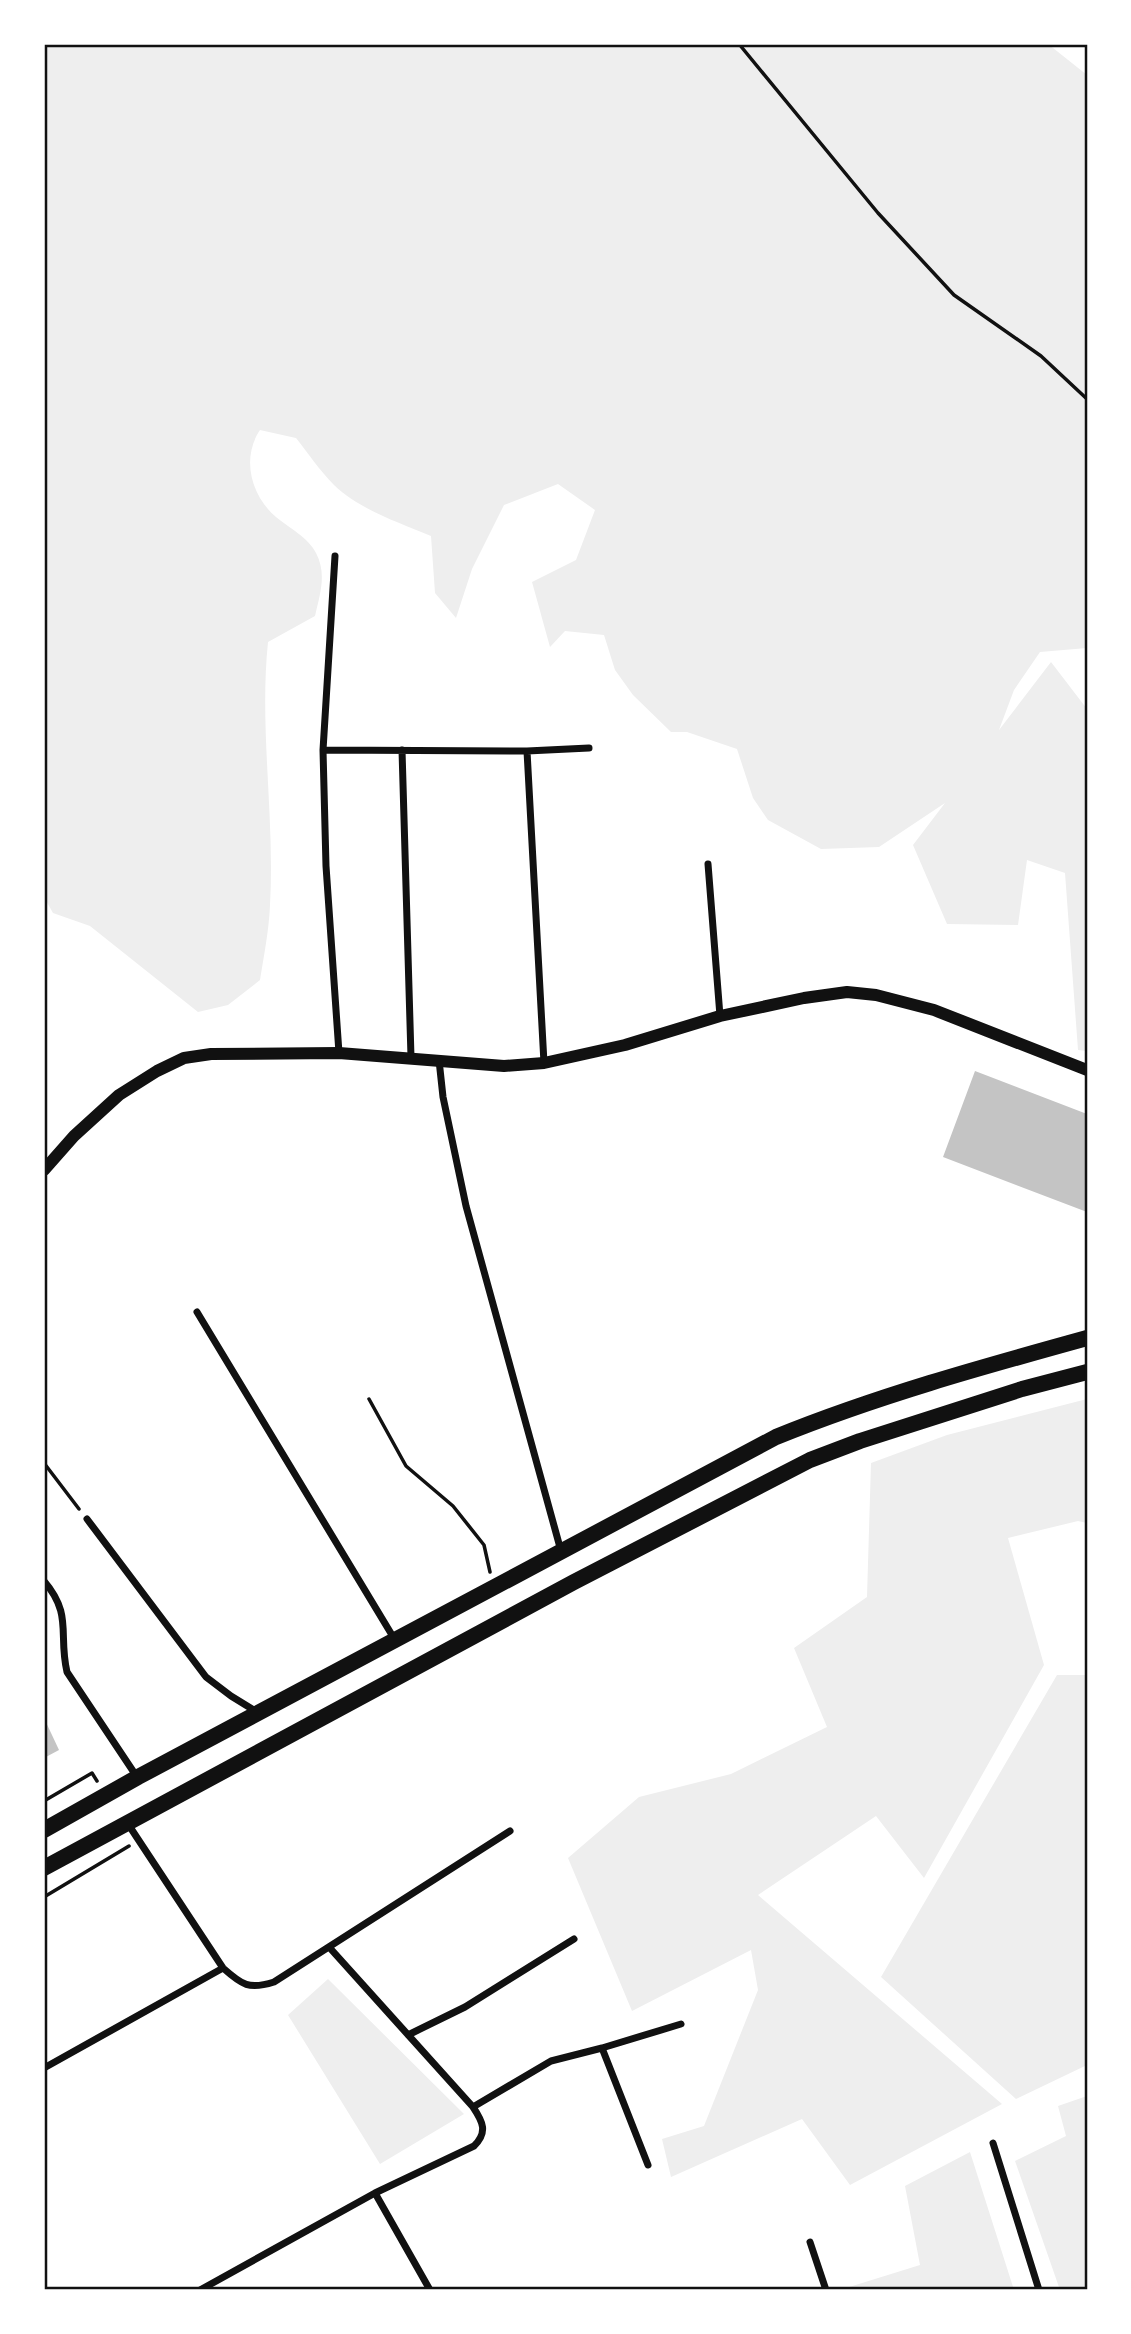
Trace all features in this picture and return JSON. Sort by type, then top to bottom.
[{"type":"highway","points":[[44,1830],[138,1777],[261,1714],[776,1437],[836,1413],[933,1381],[1087,1338]]},
{"type":"highway","points":[[44,1868],[609,1564],[810,1460],[860,1441],[1087,1372]]},
{"type":"street","points":[[335,556],[323,750],[326,866],[339,1053]]},
{"type":"street","points":[[323,750],[527,751],[589,748]]},
{"type":"street","points":[[402,750],[411,1057]]},
{"type":"street","points":[[527,751],[544,1063]]},
{"type":"street","points":[[708,864],[720,1016]]},
{"type":"street","points":[[44,1170],[74,1136],[119,1095],[184,1058],[211,1054],[339,1053],[504,1066],[544,1063],[625,1045],[720,1016],[847,992],[876,995],[934,1010],[1087,1070]]},
{"type":"street","points":[[439,1060],[443,1097],[466,1206],[561,1552]]},
{"type":"street","points":[[197,1312],[396,1640]]},
{"type":"street","points":[[87,1519],[206,1677],[261,1714]]},
{"type":"street","points":[[44,1581],[62,1609],[67,1672],[138,1777]]},
{"type":"street","points":[[127,1822],[223,1968],[240,1983],[259,1987],[274,1982],[510,1831]]},
{"type":"street","points":[[408,2035],[465,2007],[574,1939]]},
{"type":"street","points":[[201,2290],[375,2193],[474,2146],[481,2139],[483,2122],[473,2106],[329,1947]]},
{"type":"street","points":[[44,2068],[223,1968]]},
{"type":"street","points":[[473,2106],[551,2060],[681,2024]]},
{"type":"street","points":[[602,2048],[648,2165]]},
{"type":"street","points":[[993,2143],[1039,2290]]},
{"type":"street","points":[[375,2193],[430,2290]]},
{"type":"street","points":[[810,2242],[826,2290]]},
{"type":"path","points":[[739,44],[878,213],[954,295],[1041,356],[1087,399]]},
{"type":"path","points":[[369,1399],[406,1466],[453,1506],[484,1545],[493,1588]]},
{"type":"path","points":[[44,1463],[87,1519]]},
{"type":"shaded area","points":[[44,44],[1048,44],[1087,75],[1087,648],[1040,652],[1014,690],[999,730],[1051,662],[1087,709],[1087,1051],[1078,1050],[1065,873],[1027,860],[1018,925],[947,924],[913,845],[945,803],[879,847],[821,849],[768,820],[753,798],[737,749],[687,732],[671,732],[633,695],[615,670],[604,635],[565,631],[550,647],[532,582],[576,560],[595,510],[558,484],[504,505],[472,569],[456,618],[435,593],[431,536],[355,502],[334,485],[296,438],[260,430],[251,452],[250,464],[255,488],[267,508],[313,547],[322,576],[315,616],[268,642],[265,707],[271,872],[269,924],[260,980],[228,1005],[198,1012],[90,926],[53,913],[44,897]]},
{"type":"shaded area","points":[[1087,1399],[1087,1523],[1078,1521],[1008,1538],[1044,1665],[924,1878],[876,1816],[758,1895],[1002,2104],[850,2185],[802,2119],[671,2177],[662,2139],[704,2126],[758,1990],[751,1950],[632,2011],[568,1858],[639,1797],[731,1774],[827,1727],[794,1648],[867,1597],[871,1463],[947,1435]]},
{"type":"shaded area","points":[[1057,1675],[1087,1675],[1087,2065],[1016,2099],[881,1977]]},
{"type":"shaded area","points":[[328,1979],[464,2114],[380,2164],[288,2015]]},
{"type":"shaded area","points":[[1087,2096],[1087,2290],[1060,2290],[1015,2161],[1066,2136],[1058,2106]]},
{"type":"shaded area","points":[[970,2152],[1014,2290],[847,2290],[846,2288],[920,2265],[905,2186]]},
{"type":"building","points":[[975,1071],[1087,1114],[1087,1212],[943,1157]]},
{"type":"building","points":[[44,1718],[59,1750],[44,1758]]}]
